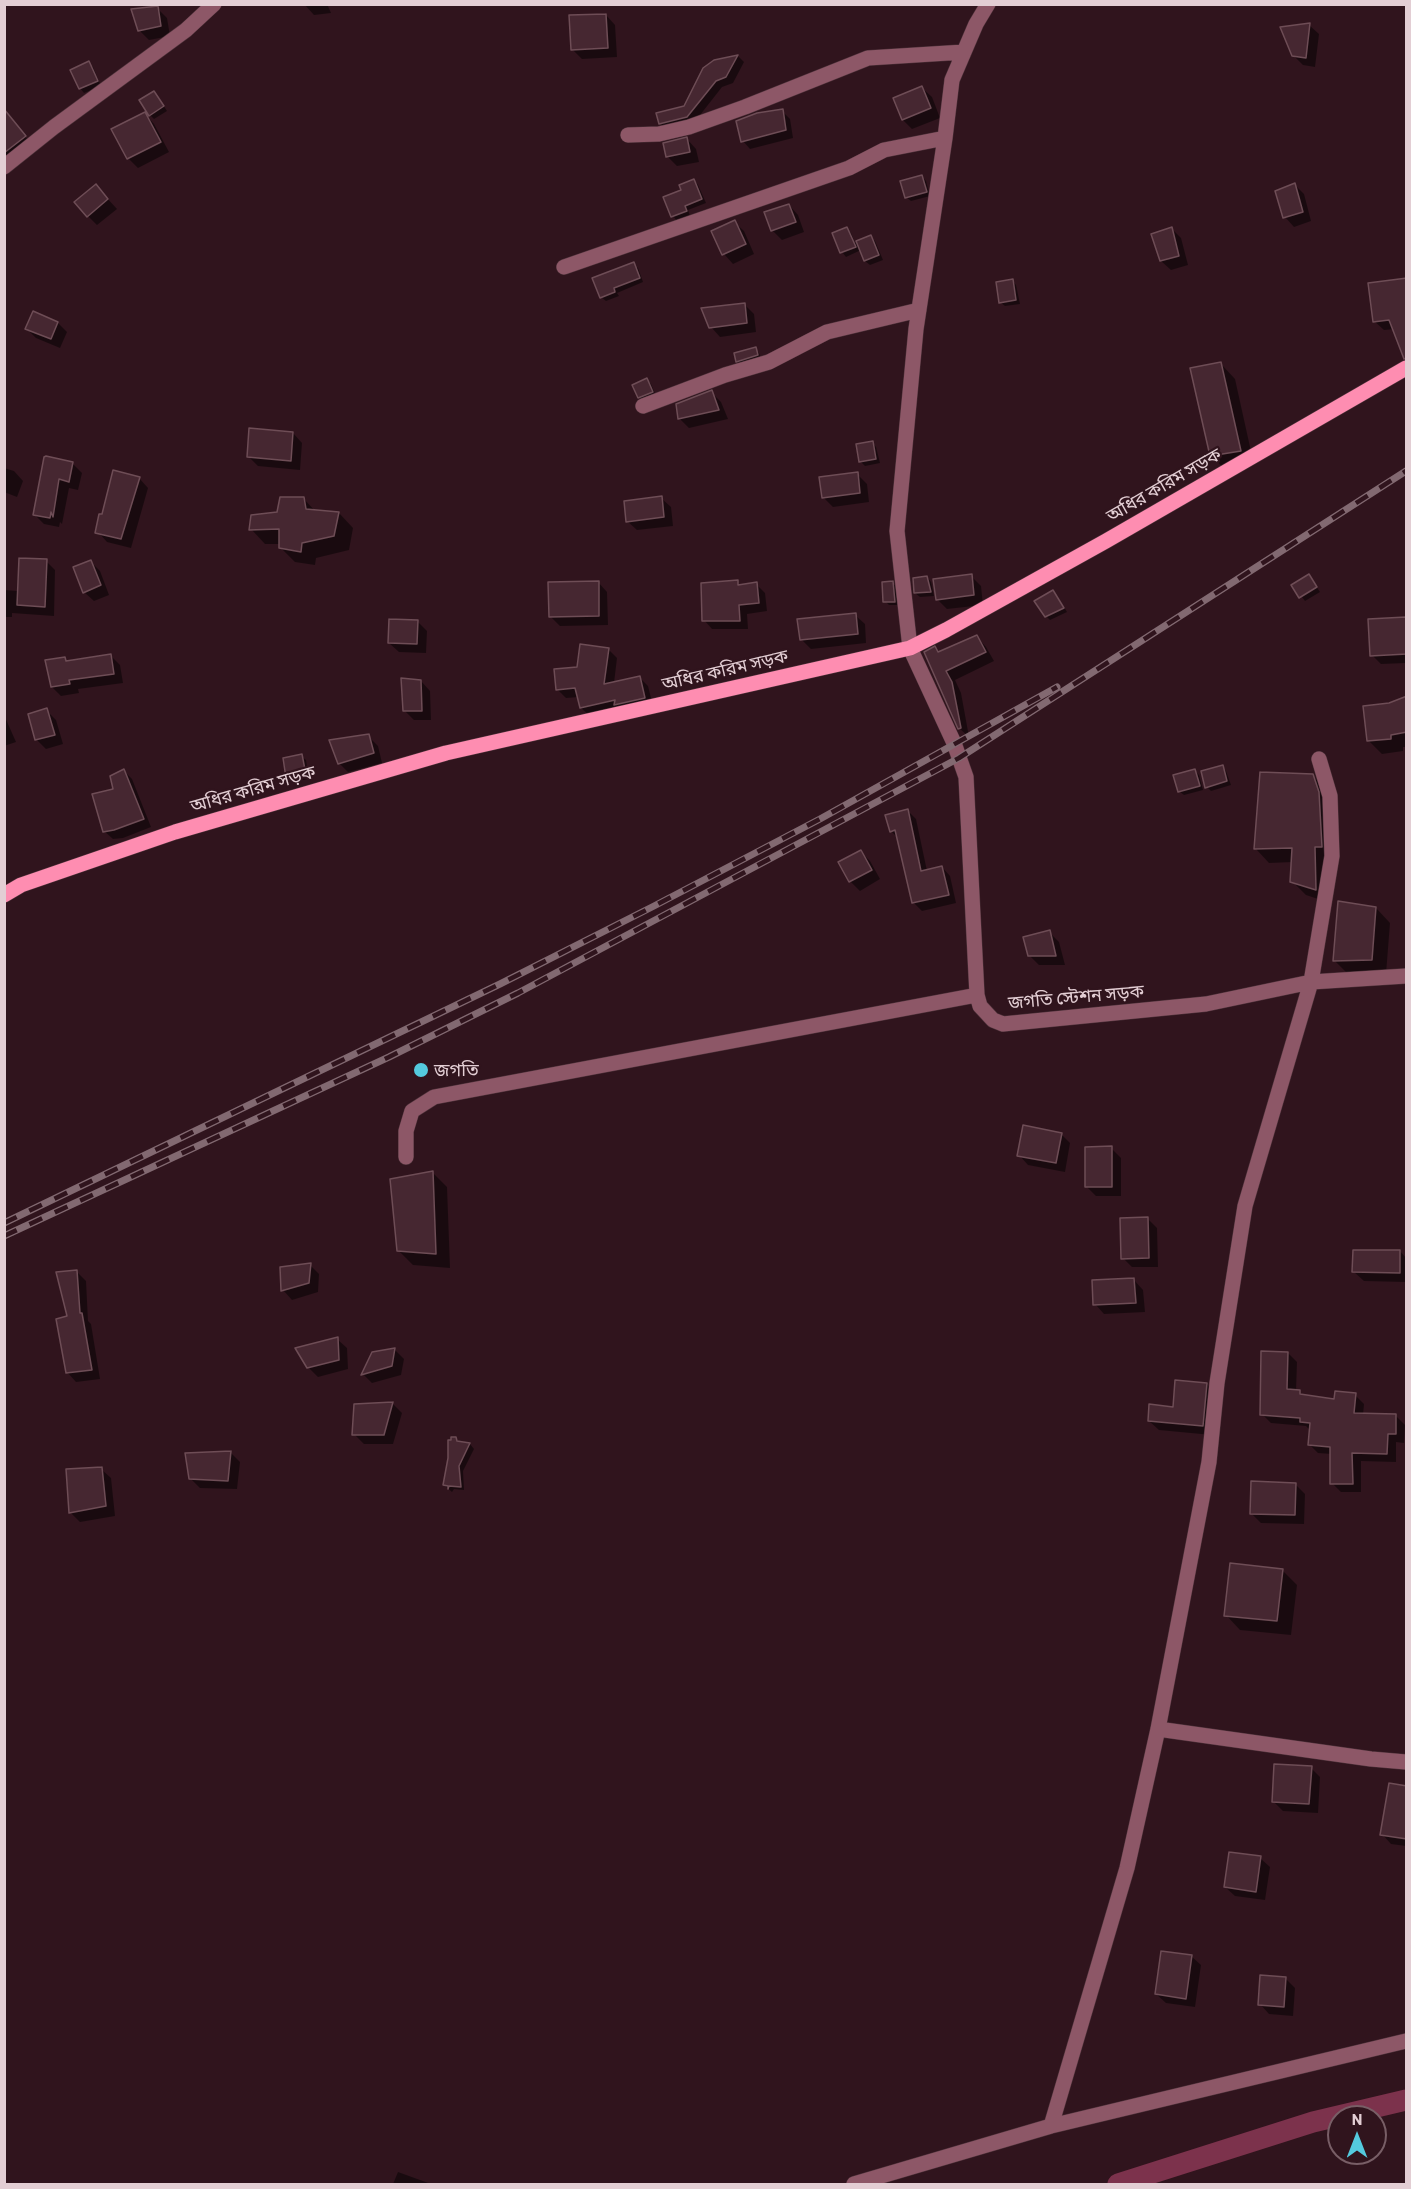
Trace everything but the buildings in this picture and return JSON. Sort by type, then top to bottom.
[{"type":"main road","name":"অধির করিম সড়ক","points":[[4,895],[21,885],[175,832],[446,753],[910,648],[1106,541],[1407,368]]},
{"type":"street","points":[[4,167],[54,127],[186,30],[214,4]]},
{"type":"street","name":"জগতি স্টেশন সড়ক","points":[[988,4],[976,24],[952,80],[919,310],[897,531],[910,648],[954,743],[966,777],[977,995],[980,1006],[993,1020],[1003,1024],[1206,1004],[1311,982],[1407,976]]},
{"type":"street","points":[[628,135],[659,134],[689,127],[868,58],[964,52]]},
{"type":"street","points":[[564,267],[849,168],[884,150],[945,138]]},
{"type":"street","points":[[643,406],[725,375],[769,362],[826,333],[919,310]]},
{"type":"street","points":[[1051,2126],[1127,1868],[1158,1728],[1209,1462],[1217,1383],[1245,1206],[1311,982],[1332,856],[1330,796],[1319,759]]},
{"type":"street","points":[[406,1157],[406,1131],[412,1111],[434,1097],[977,995]]},
{"type":"street","points":[[1158,1728],[1371,1759],[1407,1761]]},
{"type":"street","points":[[854,2184],[1051,2126],[1407,2041]]},
{"type":"waterway","points":[[1118,2184],[1313,2122],[1406,2100]]},
{"type":"railway","points":[[4,1236],[389,1057],[518,993],[959,758],[1406,471]]},
{"type":"railway","points":[[4,1223],[500,984],[654,906],[820,819],[1057,687]]},
{"type":"place","name":"জগতি","points":[[421,1070]]}]
